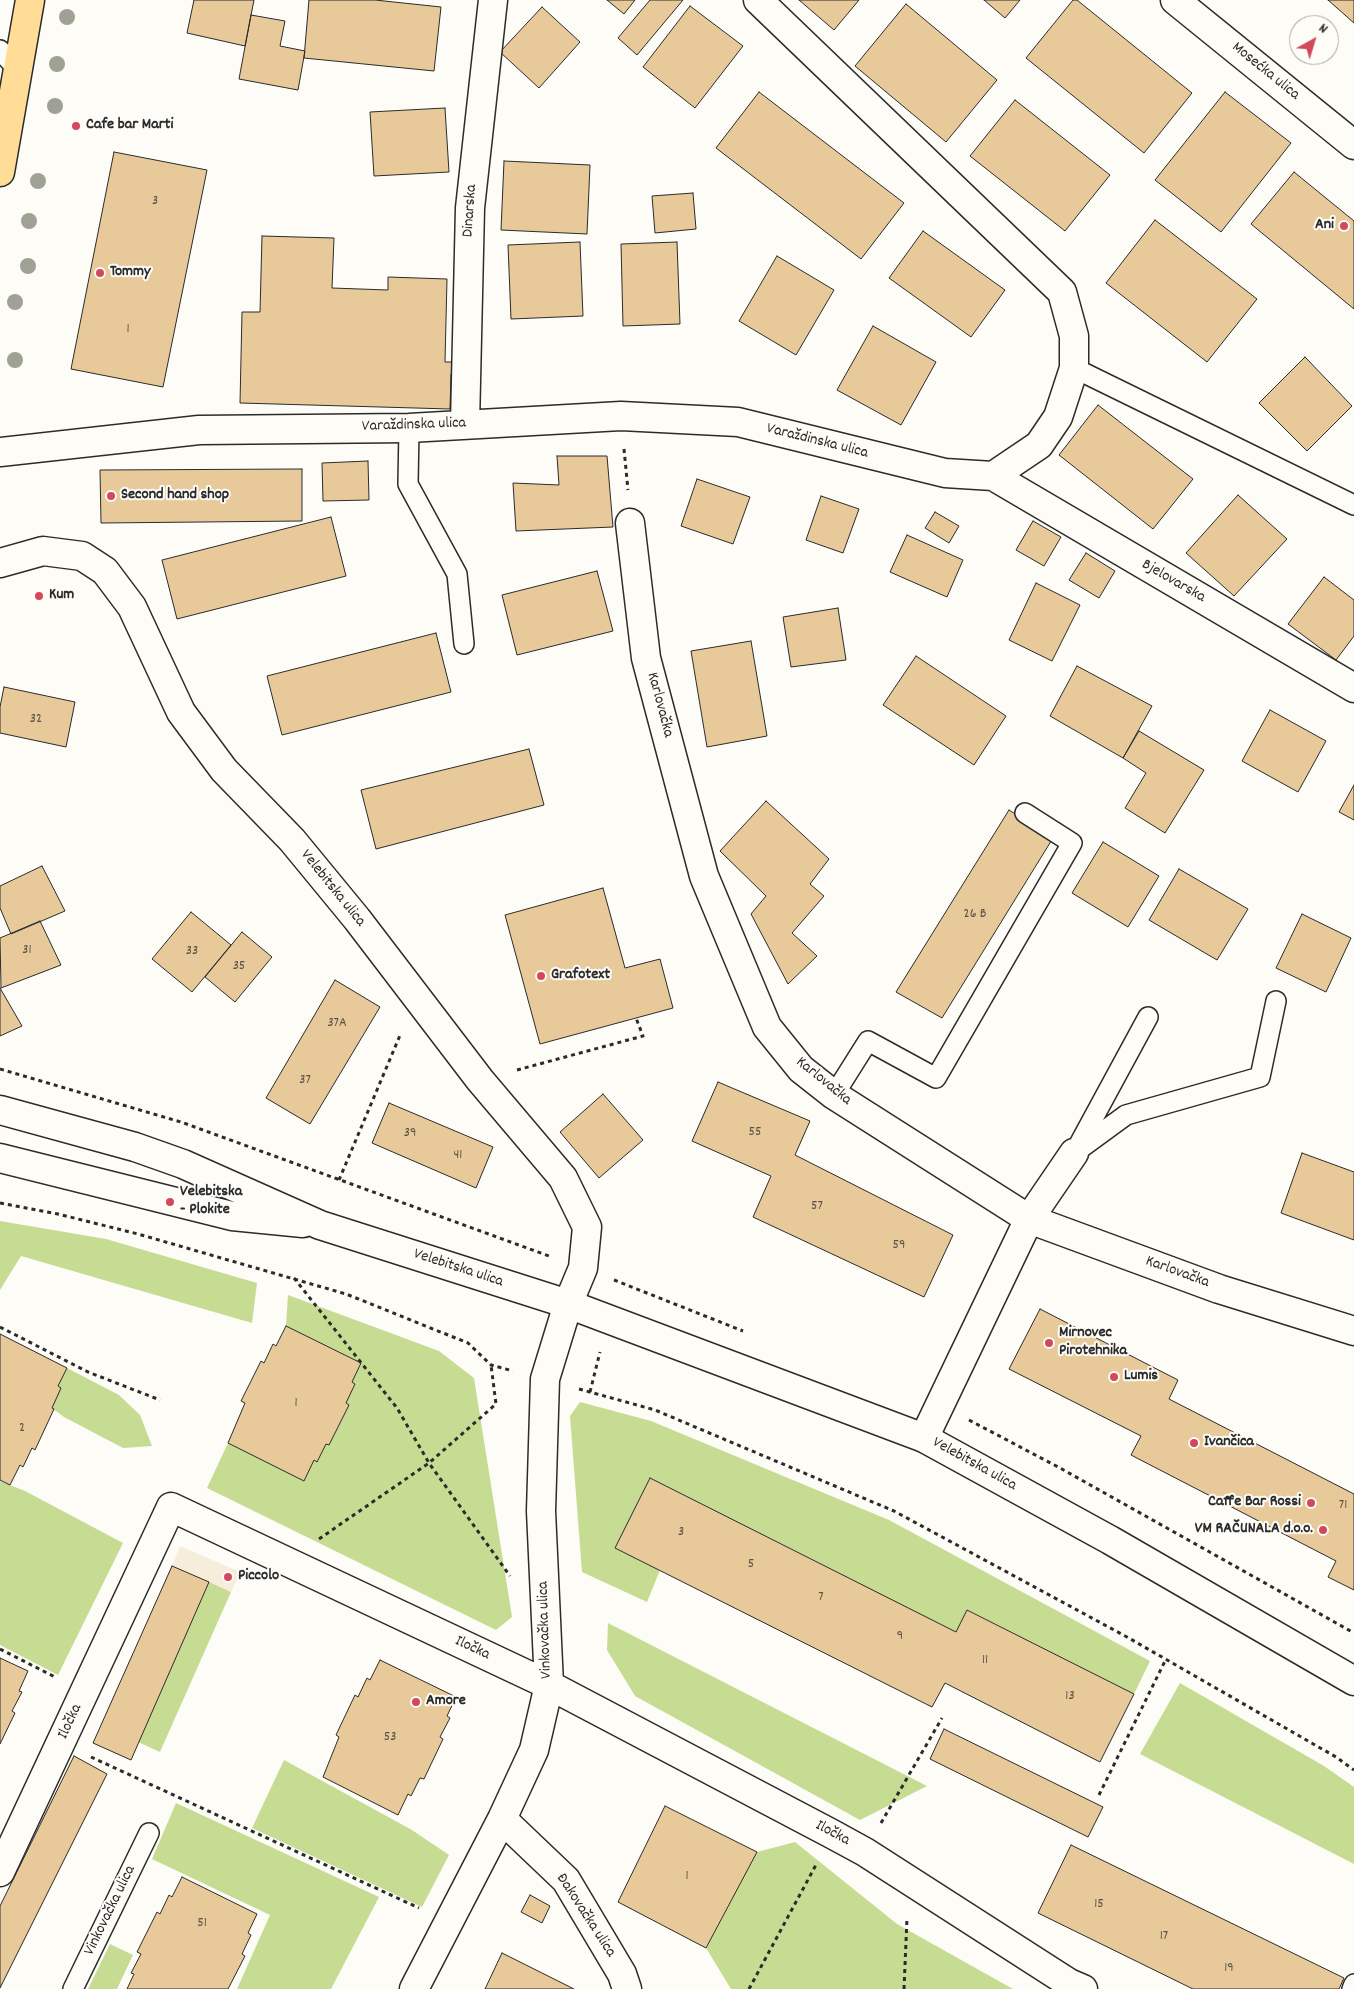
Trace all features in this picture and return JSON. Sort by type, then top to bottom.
[{"type":"main road","points":[[0,172],[8,59],[30,0]]},
{"type":"street","name":"Dinarska","points":[[465,424],[470,208],[493,0]]},
{"type":"street","points":[[758,0],[1062,292],[1074,336],[1074,368],[1058,417],[1038,445],[993,476]]},
{"type":"street","name":"Mosećka ulica","points":[[1175,0],[1354,145]]},
{"type":"street","name":"Varaždinska ulica","points":[[0,452],[199,430],[409,428],[621,416],[738,422],[945,473],[993,476]]},
{"type":"street","name":"Bjelovarska","points":[[993,476],[1354,688]]},
{"type":"street","name":"Karlovačka","points":[[630,523],[646,658],[704,876],[767,1027],[801,1069],[834,1095],[1029,1219],[1218,1289],[1354,1331]]},
{"type":"street","name":"Velebitska ulica","points":[[0,563],[43,551],[82,556],[105,571],[132,607],[181,712],[224,770],[292,840],[334,890],[480,1080],[563,1178],[587,1227],[583,1268],[568,1304]]},
{"type":"street","name":"Velebitska ulica","points":[[0,1110],[135,1147],[183,1164],[320,1225],[568,1304],[924,1438],[1110,1540],[1354,1681]]},
{"type":"street","points":[[924,1438],[1029,1219],[1074,1153]]},
{"type":"street","name":"Velebitska ulica","points":[[0,1158],[232,1216],[320,1225]]},
{"type":"street","name":"Vinkovačka ulica","points":[[414,1989],[502,1819],[534,1750],[549,1685],[541,1511],[544,1379],[568,1304]]},
{"type":"street","name":"Iločka","points":[[0,1872],[171,1507],[549,1685],[832,1834],[865,1852],[1073,1987]]},
{"type":"street","name":"Đakovačka ulica","points":[[502,1819],[566,1880],[621,1984]]},
{"type":"lane","points":[[1074,368],[1354,504]]},
{"type":"lane","points":[[409,428],[408,484],[457,574],[464,644]]},
{"type":"lane","points":[[834,1095],[868,1041],[936,1078],[1072,843],[1025,813]]},
{"type":"lane","points":[[1074,1153],[1126,1115],[1260,1077],[1276,1001]]},
{"type":"lane","points":[[1074,1153],[1148,1017]]},
{"type":"lane","name":"Vinkovačka ulica","points":[[73,1989],[149,1833]]},
{"type":"lane","points":[[1352,1989],[1354,1984]]},
{"type":"path","points":[[621,416],[630,523]]},
{"type":"path","points":[[340,1180],[416,998]]},
{"type":"path","points":[[480,1080],[643,1036],[636,1018]]},
{"type":"path","points":[[0,1203],[58,1214],[138,1234],[294,1277],[346,1294],[468,1343],[491,1365],[655,1410],[894,1511],[1166,1659],[1336,1757],[1354,1770]]},
{"type":"path","points":[[294,1277],[397,1408],[429,1463],[511,1578],[545,1610]]},
{"type":"path","points":[[0,1327],[88,1372],[160,1400]]},
{"type":"path","points":[[287,1561],[429,1463],[496,1404],[491,1365]]},
{"type":"path","points":[[0,1649],[85,1692]]},
{"type":"path","points":[[1099,1795],[1166,1659]]},
{"type":"path","points":[[865,1852],[942,1718]]},
{"type":"path","points":[[60,1743],[449,1922]]},
{"type":"path","points":[[749,1989],[832,1834]]},
{"type":"path","points":[[904,1989],[908,1880]]},
{"type":"shaded area","points":[[180,1546],[240,1572],[231,1592],[172,1566]]},
{"type":"green space","points":[[0,1221],[106,1239],[257,1283],[252,1323],[21,1256],[0,1290]]},
{"type":"green space","points":[[288,1295],[439,1351],[474,1378],[512,1617],[496,1630],[207,1488],[228,1443],[304,1481],[314,1460],[317,1462],[326,1444],[329,1445],[349,1405],[346,1403],[355,1384],[352,1382],[361,1363],[286,1326]]},
{"type":"green space","points":[[67,1368],[119,1395],[140,1415],[152,1446],[123,1448],[64,1417],[52,1408],[58,1386]]},
{"type":"green space","points":[[580,1402],[651,1421],[889,1520],[1150,1661],[1134,1694],[968,1610],[956,1632],[650,1478],[615,1548],[660,1570],[647,1602],[582,1572],[570,1416]]},
{"type":"green space","points":[[0,1481],[25,1491],[123,1543],[58,1675],[0,1645]]},
{"type":"green space","points":[[209,1582],[231,1592],[160,1752],[138,1742]]},
{"type":"green space","points":[[608,1623],[927,1786],[860,1820],[635,1696],[607,1650]]},
{"type":"green space","points":[[1180,1683],[1324,1766],[1354,1787],[1354,1864],[1140,1754]]},
{"type":"green space","points":[[284,1760],[412,1830],[449,1855],[422,1907],[252,1828]]},
{"type":"green space","points":[[176,1803],[379,1897],[331,1989],[237,1989],[270,1915],[152,1859]]},
{"type":"green space","points":[[795,1842],[897,1924],[1013,1989],[731,1989],[706,1948],[757,1852]]},
{"type":"green space","points":[[110,1944],[133,1955],[117,1989],[88,1989]]},
{"type":"building","points":[[194,0],[254,0],[245,46],[187,33]]},
{"type":"building","points":[[309,0],[375,0],[441,7],[434,71],[304,58]]},
{"type":"building","points":[[607,0],[635,0],[624,14]]},
{"type":"building","points":[[650,0],[683,0],[637,55],[618,38]]},
{"type":"building","points":[[799,0],[859,0],[834,30]]},
{"type":"building","points":[[984,0],[1020,0],[1005,18]]},
{"type":"building","points":[[1073,0],[1077,0],[1192,93],[1144,153],[1026,58]]},
{"type":"building","points":[[1328,0],[1354,0],[1354,23]]},
{"type":"building","points":[[906,4],[997,80],[946,142],[855,66]]},
{"type":"building","points":[[690,6],[743,46],[695,108],[643,67]]},
{"type":"building","points":[[542,7],[580,42],[539,88],[500,52]]},
{"type":"building","points":[[251,15],[285,21],[280,46],[305,51],[298,90],[239,79]]},
{"type":"building","points":[[759,92],[904,203],[861,259],[716,148]]},
{"type":"building","points":[[1225,92],[1291,143],[1221,232],[1155,180]]},
{"type":"building","points":[[1015,100],[1110,175],[1065,231],[970,156]]},
{"type":"building","points":[[445,108],[449,172],[374,176],[370,112]]},
{"type":"building","points":[[114,152],[207,170],[163,387],[71,369]]},
{"type":"building","points":[[504,161],[590,165],[587,234],[501,230]]},
{"type":"building","points":[[1294,172],[1354,221],[1354,309],[1251,224]]},
{"type":"building","points":[[693,193],[696,229],[655,233],[652,196]]},
{"type":"building","points":[[1155,220],[1257,299],[1207,362],[1106,283]]},
{"type":"building","points":[[923,231],[1005,290],[971,337],[889,278]]},
{"type":"building","points":[[262,236],[334,238],[332,288],[388,290],[388,277],[447,279],[445,362],[460,362],[460,374],[451,374],[450,409],[240,403],[242,312],[260,312]]},
{"type":"building","points":[[580,242],[583,316],[511,319],[508,245]]},
{"type":"building","points":[[677,242],[680,324],[623,326],[621,244]]},
{"type":"building","points":[[777,256],[834,290],[796,355],[739,321]]},
{"type":"building","points":[[873,326],[936,362],[901,425],[837,390]]},
{"type":"building","points":[[1305,357],[1352,406],[1307,451],[1259,403]]},
{"type":"building","points":[[1098,405],[1193,479],[1153,529],[1059,455]]},
{"type":"building","points":[[557,456],[607,456],[613,527],[516,531],[513,483],[559,485]]},
{"type":"building","points":[[368,461],[369,500],[323,501],[322,463]]},
{"type":"building","points":[[302,469],[302,521],[101,523],[100,470]]},
{"type":"building","points":[[697,479],[750,497],[733,544],[681,526]]},
{"type":"building","points":[[1238,495],[1287,539],[1234,596],[1186,553]]},
{"type":"building","points":[[821,496],[859,509],[843,553],[806,540]]},
{"type":"building","points":[[935,512],[959,526],[949,543],[925,528]]},
{"type":"building","points":[[331,517],[346,576],[177,619],[162,560]]},
{"type":"building","points":[[1033,521],[1061,537],[1044,566],[1016,550]]},
{"type":"building","points":[[907,535],[963,560],[947,597],[890,572]]},
{"type":"building","points":[[1086,553],[1115,571],[1099,598],[1069,580]]},
{"type":"building","points":[[597,571],[613,631],[517,655],[502,595]]},
{"type":"building","points":[[1324,577],[1354,600],[1354,636],[1336,660],[1288,624]]},
{"type":"building","points":[[1036,583],[1080,605],[1052,661],[1009,640]]},
{"type":"building","points":[[838,608],[846,660],[791,667],[783,617]]},
{"type":"building","points":[[436,633],[451,692],[282,735],[267,676]]},
{"type":"building","points":[[751,641],[767,736],[707,747],[691,651]]},
{"type":"building","points":[[916,656],[1006,716],[974,765],[883,705]]},
{"type":"building","points":[[1077,666],[1152,706],[1123,758],[1050,716]]},
{"type":"building","points":[[4,687],[75,702],[66,747],[0,733],[0,707]]},
{"type":"building","points":[[1270,710],[1326,741],[1298,792],[1242,761]]},
{"type":"building","points":[[1139,731],[1204,770],[1165,833],[1125,808],[1146,773],[1123,758]]},
{"type":"building","points":[[529,749],[544,805],[376,849],[361,790]]},
{"type":"building","points":[[1354,785],[1354,820],[1339,812]]},
{"type":"building","points":[[766,801],[829,859],[810,884],[824,896],[792,933],[817,956],[788,984],[751,914],[766,896],[720,851]]},
{"type":"building","points":[[1009,810],[1053,838],[942,1018],[896,992]]},
{"type":"building","points":[[1103,842],[1159,876],[1128,927],[1072,893]]},
{"type":"building","points":[[42,866],[65,911],[11,934],[0,908],[0,886]]},
{"type":"building","points":[[1179,869],[1248,909],[1217,960],[1149,920]]},
{"type":"building","points":[[603,888],[625,968],[660,959],[673,1008],[540,1044],[505,915]]},
{"type":"building","points":[[191,912],[231,945],[192,992],[152,959]]},
{"type":"building","points":[[1302,914],[1351,938],[1326,992],[1276,968]]},
{"type":"building","points":[[40,921],[61,965],[1,988],[0,938]]},
{"type":"building","points":[[242,932],[272,957],[235,1002],[205,977]]},
{"type":"building","points":[[335,980],[380,1007],[310,1124],[266,1098]]},
{"type":"building","points":[[0,988],[22,1026],[0,1036]]},
{"type":"building","points":[[718,1082],[810,1121],[795,1155],[953,1235],[924,1297],[753,1217],[771,1176],[692,1141]]},
{"type":"building","points":[[603,1094],[643,1140],[599,1178],[560,1132]]},
{"type":"building","points":[[389,1103],[493,1147],[476,1188],[372,1143]]},
{"type":"building","points":[[1302,1153],[1354,1172],[1354,1240],[1281,1213]]},
{"type":"building","points":[[1040,1309],[1178,1380],[1169,1399],[1354,1494],[1354,1590],[1328,1577],[1336,1561],[1131,1455],[1141,1436],[1009,1369]]},
{"type":"building","points":[[286,1326],[361,1363],[352,1382],[355,1384],[346,1403],[349,1405],[329,1445],[326,1444],[317,1462],[314,1460],[304,1481],[228,1443],[245,1403],[241,1401],[261,1361],[264,1363],[273,1344],[276,1346]]},
{"type":"building","points":[[0,1334],[67,1368],[58,1386],[61,1388],[52,1408],[54,1409],[35,1450],[32,1448],[23,1467],[20,1465],[10,1485],[0,1480]]},
{"type":"building","points":[[650,1478],[956,1632],[967,1610],[1134,1694],[1100,1762],[945,1683],[932,1707],[615,1548]]},
{"type":"building","points":[[172,1566],[209,1582],[131,1760],[93,1743]]},
{"type":"building","points":[[0,1658],[28,1671],[19,1691],[22,1692],[12,1711],[15,1713],[0,1744]]},
{"type":"building","points":[[380,1660],[456,1697],[447,1716],[450,1718],[440,1737],[443,1739],[424,1779],[420,1778],[411,1796],[408,1794],[398,1815],[323,1777],[339,1737],[336,1735],[355,1695],[358,1697],[367,1678],[370,1680]]},
{"type":"building","points":[[944,1729],[1103,1807],[1088,1837],[930,1759]]},
{"type":"building","points":[[74,1756],[107,1774],[0,1988],[0,1906]]},
{"type":"building","points":[[665,1806],[757,1852],[706,1948],[618,1902]]},
{"type":"building","points":[[1071,1845],[1344,1978],[1339,1989],[1193,1989],[1038,1913]]},
{"type":"building","points":[[182,1877],[257,1914],[248,1933],[251,1935],[242,1954],[245,1956],[228,1989],[127,1989],[134,1974],[131,1973],[141,1954],[137,1952],[157,1912],[160,1914],[169,1895],[172,1897]]},
{"type":"building","points":[[530,1895],[550,1906],[542,1923],[521,1912]]},
{"type":"building","points":[[502,1953],[574,1989],[485,1989]]},
{"type":"place","name":"Cafe bar Marti","points":[[76,126]]},
{"type":"place","name":"Ani","points":[[1344,226]]},
{"type":"place","name":"Tommy","points":[[100,273]]},
{"type":"place","name":"Second hand shop","points":[[111,496]]},
{"type":"place","name":"Kum","points":[[39,596]]},
{"type":"place","name":"Grafotext","points":[[541,976]]},
{"type":"place","name":"Velebitska - Plokite","points":[[170,1202]]},
{"type":"place","name":"Mirnovec Pirotehnika","points":[[1049,1343]]},
{"type":"place","name":"Lumis","points":[[1114,1377]]},
{"type":"place","name":"Ivančica","points":[[1194,1443]]},
{"type":"place","name":"Caffe Bar Rossi","points":[[1311,1503]]},
{"type":"place","name":"VM RAČUNALA d.o.o.","points":[[1323,1530]]},
{"type":"place","name":"Piccolo","points":[[228,1577]]},
{"type":"place","name":"Amore","points":[[416,1702]]}]
